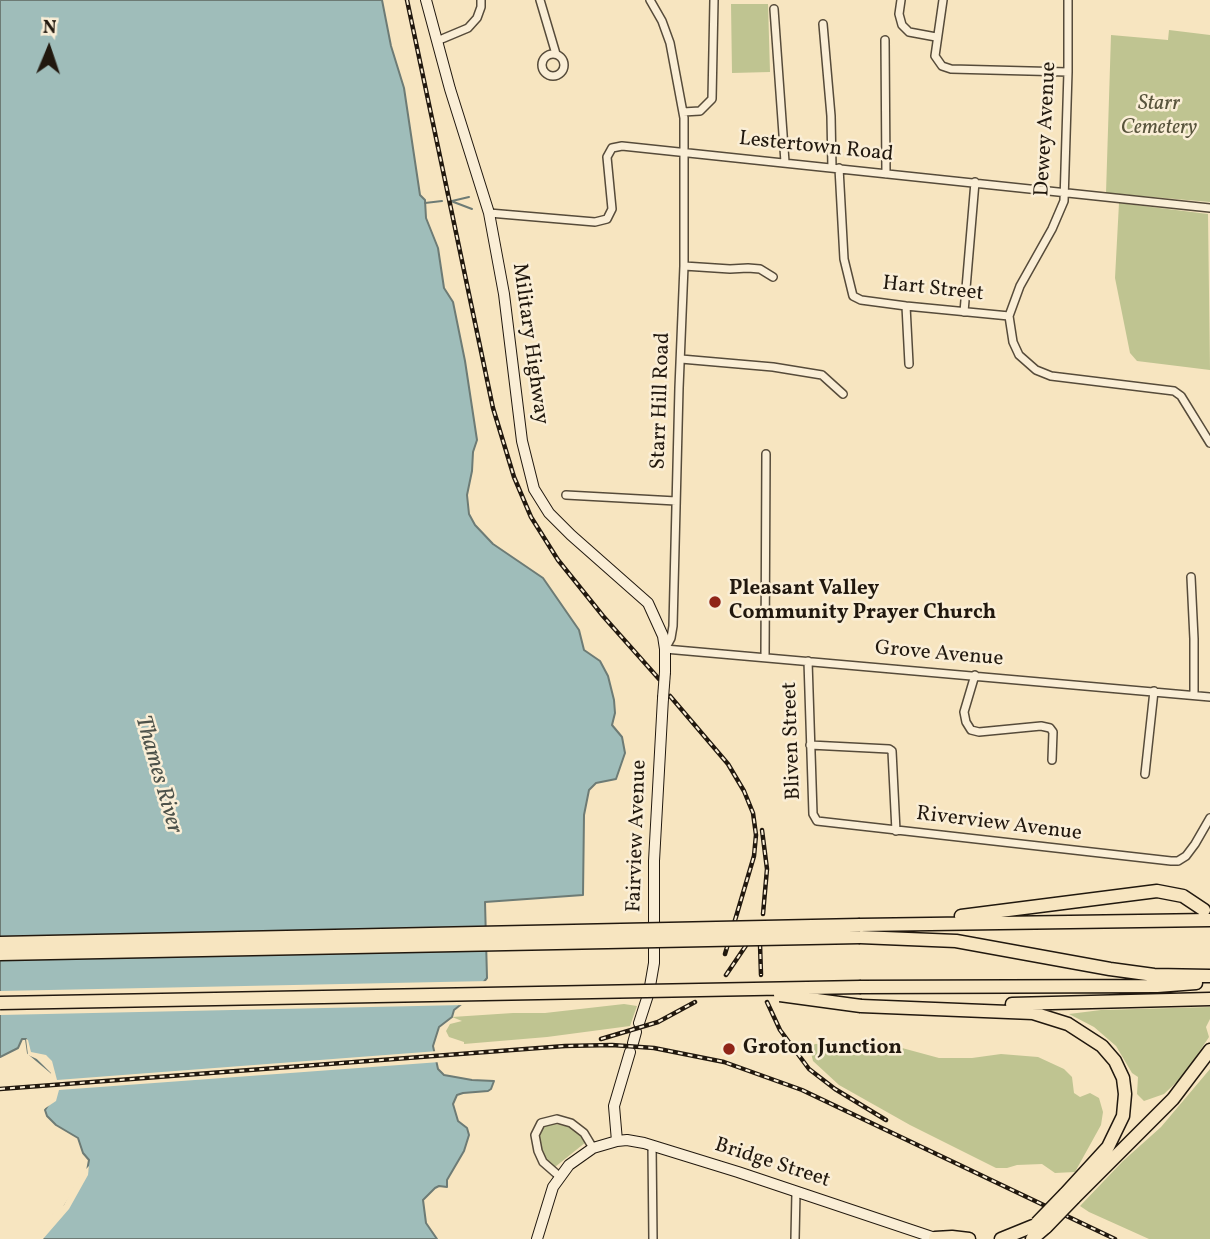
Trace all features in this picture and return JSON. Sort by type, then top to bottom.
[{"type":"highway","points":[[928,925],[955,917],[1151,891],[1180,895],[1201,919]]},
{"type":"highway","points":[[0,954],[1201,919]]},
{"type":"highway","points":[[0,943],[860,931],[956,941],[1154,975],[1210,976]]},
{"type":"highway","points":[[0,1003],[1210,982]]},
{"type":"highway","points":[[717,989],[862,1006],[1020,1012],[1051,1017],[1087,1034],[1109,1053],[1119,1068],[1124,1084],[1125,1103],[1122,1118],[1106,1150],[1070,1196]]},
{"type":"highway","points":[[911,1007],[1210,999]]},
{"type":"highway","points":[[1001,1239],[1035,1231],[1173,1100],[1210,1050]]},
{"type":"highway","points":[[936,1239],[969,1239]]},
{"type":"street","name":"Military Highway","points":[[426,0],[489,213],[504,294],[523,441],[534,489],[550,513],[571,535],[648,603],[658,622],[666,649]]},
{"type":"street","points":[[437,41],[468,28],[477,18],[481,0]]},
{"type":"street","points":[[540,0],[556,54]]},
{"type":"street","name":"Starr Hill Road","points":[[650,0],[670,43],[683,112],[684,152],[684,266],[673,626],[666,649]]},
{"type":"street","points":[[683,112],[700,111],[712,99],[714,0]]},
{"type":"street","points":[[901,0],[899,14],[902,25],[909,32],[936,37]]},
{"type":"street","points":[[943,0],[936,37],[937,61],[951,69],[1068,72]]},
{"type":"street","name":"Dewey Avenue","points":[[1009,316],[1028,270],[1052,229],[1065,192],[1068,0]]},
{"type":"street","points":[[774,9],[785,162]]},
{"type":"street","points":[[823,24],[835,168]]},
{"type":"street","points":[[885,40],[886,174]]},
{"type":"street","name":"Lestertown Road","points":[[489,213],[602,222],[607,219],[612,209],[607,157],[612,148],[622,146],[1210,208]]},
{"type":"street","name":"Hart Street","points":[[835,168],[844,259],[853,296],[862,300],[906,306],[1009,316]]},
{"type":"street","points":[[964,312],[975,182]]},
{"type":"street","points":[[684,266],[760,269],[773,277]]},
{"type":"street","points":[[906,306],[909,364]]},
{"type":"street","points":[[1009,316],[1013,342],[1019,355],[1036,370],[1051,376],[1174,391],[1181,396],[1210,443]]},
{"type":"street","points":[[681,359],[773,367],[822,375],[843,394]]},
{"type":"street","points":[[765,657],[766,454]]},
{"type":"street","points":[[566,495],[676,501]]},
{"type":"street","points":[[1191,577],[1194,695]]},
{"type":"street","name":"Grove Avenue","points":[[666,649],[1210,696]]},
{"type":"street","name":"Fairview Avenue","points":[[617,1141],[614,1106],[649,992],[654,963],[654,848],[666,649]]},
{"type":"street","name":"Bliven Street","points":[[808,661],[813,814],[816,820]]},
{"type":"street","points":[[975,675],[964,712],[971,730],[979,732],[1041,726],[1049,728],[1053,732],[1052,760]]},
{"type":"street","points":[[1145,774],[1154,691]]},
{"type":"street","points":[[810,745],[892,751],[895,831]]},
{"type":"street","name":"Riverview Avenue","points":[[816,820],[1178,861],[1186,856],[1195,844],[1210,818]]},
{"type":"street","points":[[537,1239],[559,1176],[543,1162],[538,1151],[535,1135],[541,1123],[557,1119],[571,1123],[584,1133],[593,1148]]},
{"type":"street","name":"Bridge Street","points":[[559,1176],[578,1157],[593,1148],[617,1141],[636,1142],[936,1239]]},
{"type":"street","points":[[652,1146],[653,1239]]},
{"type":"street","points":[[795,1239],[796,1192]]},
{"type":"green space","points":[[731,4],[768,4],[770,72],[732,73]]},
{"type":"green space","name":"Starr Cemetery","points":[[1169,30],[1210,35],[1210,202],[1106,193],[1111,35],[1168,40]]},
{"type":"green space","points":[[1119,203],[1208,214],[1210,370],[1137,361],[1130,353],[1115,278]]},
{"type":"green space","points":[[624,1004],[637,1006],[630,1026],[464,1044],[449,1037],[446,1031],[450,1024],[462,1021],[452,1017],[545,1013]]},
{"type":"green space","points":[[1210,1007],[1210,1019],[1206,1027],[1209,1037],[1183,1076],[1164,1094],[1144,1101],[1137,1094],[1138,1077],[1132,1073],[1116,1046],[1094,1027],[1069,1014],[1101,1010]]},
{"type":"green space","points":[[838,1043],[849,1047],[891,1045],[939,1058],[972,1058],[1001,1054],[1038,1057],[1064,1069],[1072,1077],[1074,1093],[1080,1097],[1090,1093],[1099,1098],[1103,1112],[1101,1125],[1075,1172],[1055,1173],[1042,1164],[996,1168],[910,1125],[839,1085],[813,1061],[811,1053],[811,1047],[815,1044]]},
{"type":"green space","points":[[1210,1069],[1210,1239],[1149,1239],[1080,1206],[1123,1161],[1161,1127]]},
{"type":"green space","points":[[550,1123],[575,1128],[586,1142],[555,1167],[545,1159],[539,1139],[543,1126]]},
{"type":"water","name":"Thames River","points":[[0,0],[382,0],[391,46],[404,88],[420,195],[425,200],[426,218],[438,248],[444,288],[453,302],[465,361],[477,440],[467,495],[469,514],[475,525],[493,544],[543,578],[579,630],[584,650],[600,661],[608,676],[614,700],[612,725],[622,737],[625,753],[616,779],[596,783],[589,790],[584,815],[583,895],[485,902],[487,978],[474,994],[454,1010],[452,1017],[439,1027],[433,1046],[438,1069],[444,1075],[494,1081],[488,1091],[457,1095],[453,1104],[458,1121],[467,1128],[469,1135],[464,1151],[447,1180],[447,1187],[435,1188],[423,1200],[426,1223],[437,1239],[40,1239],[87,1171],[89,1160],[83,1153],[78,1138],[56,1125],[47,1116],[45,1110],[53,1097],[53,1074],[28,1053],[26,1039],[22,1039],[18,1048],[0,1057]]},
{"type":"pier","points":[[489,981],[464,1005],[0,1015],[0,991]]},
{"type":"pier","points":[[26,1039],[31,1052],[46,1055],[52,1061],[57,1080],[438,1051],[440,1062],[59,1090],[56,1101],[41,1111],[52,1095],[51,1073],[37,1059],[28,1055]]},
{"type":"pier","points":[[89,1166],[88,1175],[69,1209],[43,1239],[37,1239],[50,1216],[64,1205],[80,1175]]},
{"type":"waterway","points":[[452,201],[469,197]]},
{"type":"waterway","points":[[425,203],[442,201]]},
{"type":"waterway","points":[[451,201],[472,209]]},
{"type":"railway","points":[[407,0],[493,408],[514,477],[531,517],[558,560],[659,679]]},
{"type":"railway","points":[[670,696],[728,764],[753,813],[756,835],[754,856],[725,954]]},
{"type":"railway","points":[[762,830],[767,869],[763,914]]},
{"type":"railway","points":[[726,975],[747,944]]},
{"type":"railway","points":[[760,944],[761,975]]},
{"type":"railway","points":[[601,1039],[658,1022],[695,1002]]},
{"type":"railway","points":[[767,1002],[780,1030],[809,1069],[835,1089],[886,1120]]},
{"type":"railway","points":[[0,1089],[565,1046],[654,1048],[724,1062],[802,1090],[1115,1239]]},
{"type":"place","name":"Pleasant Valley Community Prayer Church","points":[[715,602]]},
{"type":"place","name":"Groton Junction","points":[[729,1049]]}]
